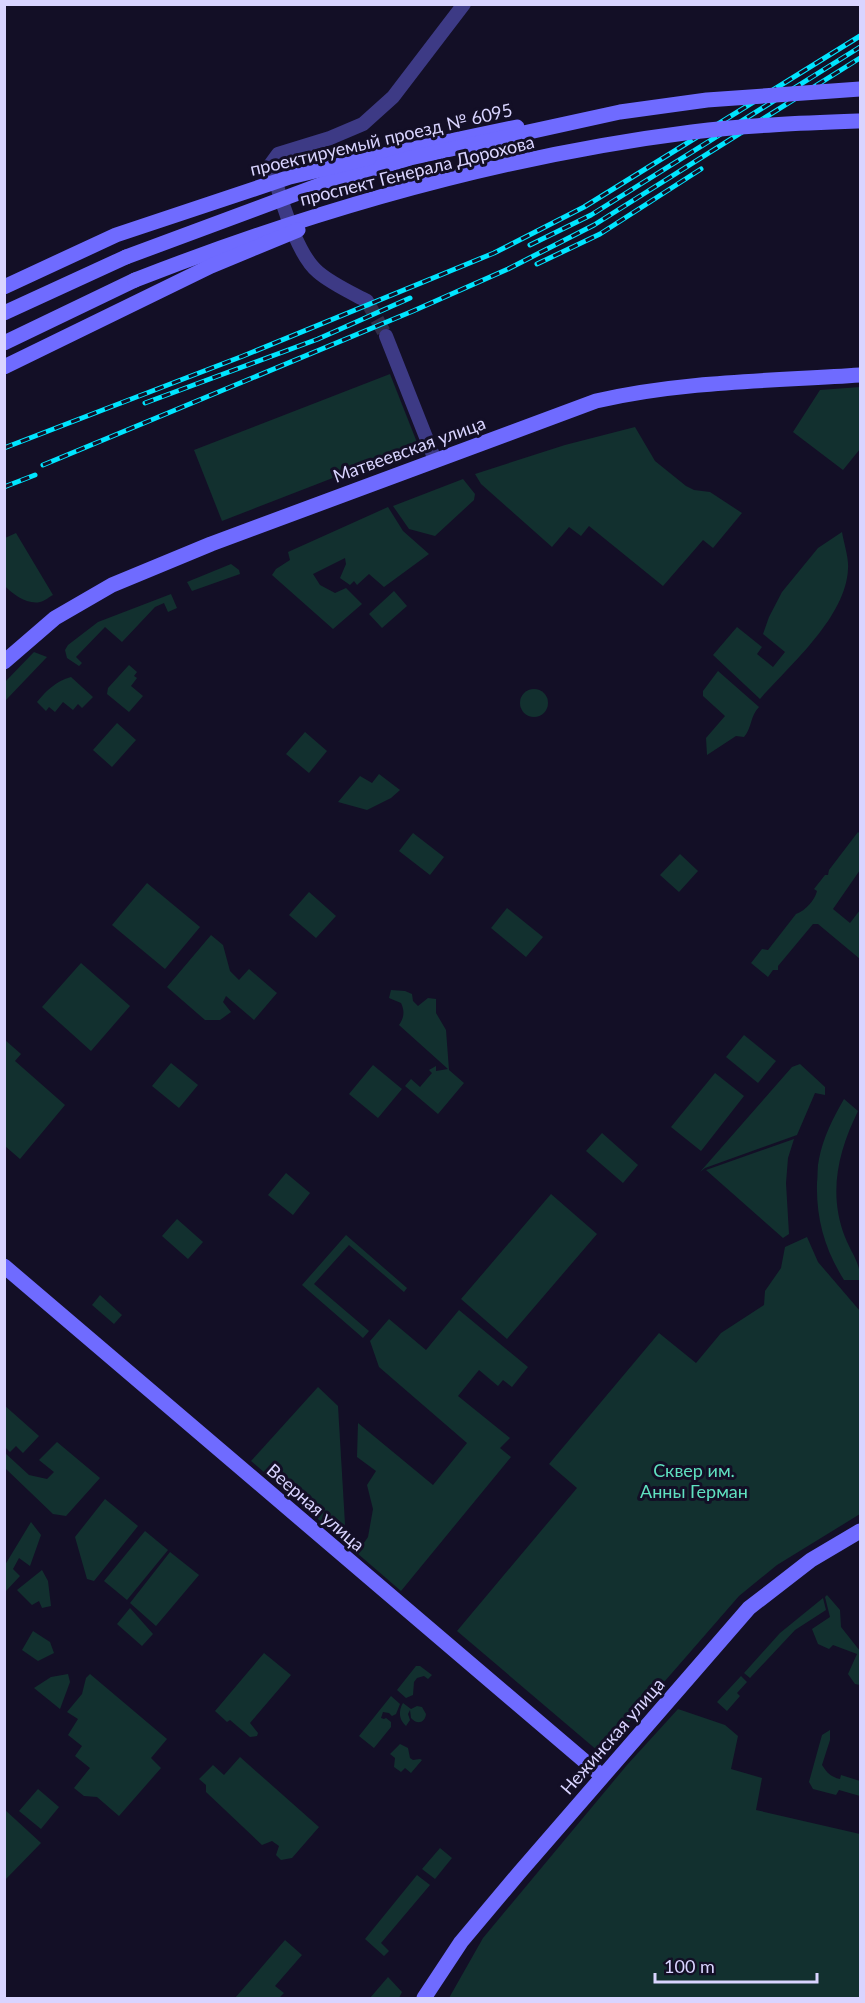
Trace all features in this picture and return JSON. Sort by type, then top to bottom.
[{"type":"main road","name":"проспект Генерала Дорохова","points":[[4,313],[126,257],[325,183],[410,158],[604,115],[707,100],[861,89]]},
{"type":"main road","name":"проектируемый проезд № 6095","points":[[4,287],[116,235],[290,177],[540,122],[604,115]]},
{"type":"main road","name":"проспект Генерала Дорохова","points":[[4,343],[135,279],[268,230],[355,204],[504,166],[596,147],[717,129],[861,121]]},
{"type":"main road","points":[[4,367],[211,266],[355,204]]},
{"type":"main road","name":"Матвеевская улица","points":[[4,662],[55,618],[112,585],[211,544],[587,404],[631,393],[707,385],[861,375]]},
{"type":"main road","name":"Веерная улица","points":[[4,1266],[602,1776]]},
{"type":"main road","name":"Нежинская улица","points":[[424,1998],[461,1942],[749,1608],[811,1560],[861,1531]]},
{"type":"street","points":[[367,301],[316,271],[301,250],[270,165],[278,154],[330,138],[363,124],[393,97],[465,4]]},
{"type":"street","points":[[386,336],[435,460]]},
{"type":"green space","points":[[390,374],[418,445],[222,521],[194,450]]},
{"type":"green space","points":[[860,387],[860,449],[843,470],[793,432],[820,390]]},
{"type":"green space","points":[[635,427],[655,461],[686,486],[694,490],[710,492],[742,513],[713,548],[703,540],[663,586],[589,526],[581,536],[569,527],[552,547],[481,484],[475,474],[565,445]]},
{"type":"green space","points":[[463,479],[475,494],[474,500],[435,536],[409,529],[393,506]]},
{"type":"green space","points":[[388,507],[403,531],[429,554],[384,587],[369,574],[357,585],[354,581],[350,585],[340,578],[346,564],[345,558],[313,574],[320,585],[335,593],[346,588],[362,604],[333,629],[272,575],[276,569],[290,560],[288,552]]},
{"type":"green space","points":[[842,532],[848,569],[845,587],[838,605],[800,656],[760,699],[713,655],[737,627],[762,647],[757,654],[773,667],[785,652],[763,634],[769,617],[782,592],[818,548]]},
{"type":"green space","points":[[16,533],[53,595],[42,601],[35,603],[25,600],[5,586],[5,538]]},
{"type":"green space","points":[[231,564],[239,570],[240,574],[192,591],[187,582]]},
{"type":"green space","points":[[394,591],[407,606],[382,628],[369,614]]},
{"type":"green space","points":[[171,594],[177,608],[168,612],[164,603],[155,607],[122,642],[105,627],[76,657],[82,663],[79,666],[67,658],[65,650],[68,645],[98,622]]},
{"type":"green space","points":[[34,652],[47,657],[5,701],[5,682]]},
{"type":"green space","points":[[129,665],[137,672],[134,676],[137,678],[131,686],[143,696],[129,712],[107,694],[108,688]]},
{"type":"green space","points":[[718,671],[759,707],[744,737],[736,736],[707,755],[706,738],[725,716],[703,696],[703,691]]},
{"type":"green space","points":[[71,677],[93,697],[82,708],[78,704],[73,710],[63,702],[55,712],[49,707],[46,711],[37,702],[52,687]]},
{"type":"green space","points":[[534,689],[544,693],[548,703],[544,713],[534,717],[524,713],[520,703],[524,693]]},
{"type":"green space","points":[[117,723],[136,740],[112,767],[93,750]]},
{"type":"green space","points":[[305,732],[327,751],[309,773],[286,754]]},
{"type":"green space","points":[[379,774],[400,790],[391,798],[367,810],[338,802],[360,776],[372,783]]},
{"type":"green space","points":[[858,832],[860,834],[860,870],[833,909],[850,923],[860,910],[860,959],[818,924],[813,924],[778,966],[778,970],[773,970],[768,977],[751,963],[762,949],[768,950],[796,914],[812,901],[817,891],[814,889],[825,875],[828,875],[829,870]]},
{"type":"green space","points":[[413,833],[444,857],[430,875],[399,851]]},
{"type":"green space","points":[[680,854],[698,871],[679,892],[660,875]]},
{"type":"green space","points":[[147,883],[200,927],[165,969],[112,925]]},
{"type":"green space","points":[[309,892],[336,916],[316,938],[289,915]]},
{"type":"green space","points":[[507,908],[543,937],[526,957],[491,928]]},
{"type":"green space","points":[[211,935],[223,945],[230,971],[239,980],[249,969],[277,993],[254,1020],[226,996],[223,1002],[231,1012],[220,1020],[205,1020],[167,987]]},
{"type":"green space","points":[[81,963],[130,1006],[91,1051],[42,1007]]},
{"type":"green space","points":[[391,990],[412,994],[413,1001],[418,1006],[428,998],[436,999],[436,1013],[446,1030],[449,1070],[464,1083],[438,1114],[405,1086],[411,1079],[420,1087],[432,1073],[429,1070],[436,1066],[436,1071],[448,1069],[399,1025],[403,1017],[403,1009],[401,1003],[389,998]]},
{"type":"green space","points":[[744,1035],[776,1061],[758,1083],[726,1057]]},
{"type":"green space","points":[[5,1040],[21,1054],[15,1061],[65,1105],[20,1159],[5,1146]]},
{"type":"green space","points":[[171,1063],[198,1085],[179,1108],[152,1086]]},
{"type":"green space","points":[[800,1064],[825,1087],[825,1095],[815,1093],[797,1135],[705,1168],[700,1172],[792,1067]]},
{"type":"green space","points":[[373,1065],[402,1089],[378,1118],[349,1094]]},
{"type":"green space","points":[[715,1073],[744,1096],[701,1151],[671,1127]]},
{"type":"green space","points":[[844,1099],[858,1111],[841,1157],[836,1189],[837,1205],[845,1237],[859,1268],[860,1280],[844,1280],[827,1246],[818,1209],[817,1183],[821,1151],[829,1128]]},
{"type":"green space","points":[[602,1133],[638,1165],[623,1183],[586,1151]]},
{"type":"green space","points":[[794,1139],[788,1158],[786,1183],[789,1234],[783,1238],[706,1170]]},
{"type":"green space","points":[[286,1173],[310,1193],[293,1215],[268,1195]]},
{"type":"green space","points":[[551,1194],[597,1234],[507,1339],[461,1299]]},
{"type":"green space","points":[[177,1219],[203,1242],[188,1259],[162,1236]]},
{"type":"green space","points":[[346,1235],[407,1288],[404,1292],[349,1245],[314,1284],[369,1331],[363,1338],[302,1285]]},
{"type":"green space","name":"Сквер им. Анны Герман","points":[[807,1237],[818,1262],[860,1311],[860,1514],[777,1565],[739,1596],[604,1751],[598,1751],[457,1631],[577,1488],[549,1464],[659,1333],[696,1363],[721,1333],[764,1305],[765,1291],[781,1268],[785,1247]]},
{"type":"green space","points":[[100,1295],[122,1315],[114,1324],[92,1305]]},
{"type":"green space","points":[[459,1310],[528,1367],[512,1387],[503,1380],[498,1386],[479,1370],[458,1396],[510,1438],[500,1448],[511,1457],[401,1591],[357,1553],[368,1537],[373,1509],[367,1485],[376,1471],[357,1457],[358,1423],[433,1485],[467,1443],[379,1367],[370,1341],[389,1319],[426,1350]]},
{"type":"green space","points":[[318,1387],[338,1406],[345,1524],[341,1539],[251,1461]]},
{"type":"green space","points":[[4,1405],[39,1436],[23,1453],[16,1446],[10,1452],[5,1447]]},
{"type":"green space","points":[[57,1442],[100,1478],[66,1516],[53,1514],[5,1468],[5,1453],[29,1475],[47,1479],[54,1472],[39,1460]]},
{"type":"green space","points":[[105,1499],[138,1526],[94,1581],[87,1579],[75,1537]]},
{"type":"green space","points":[[31,1522],[41,1535],[30,1566],[19,1558],[13,1569],[20,1576],[5,1592],[5,1565]]},
{"type":"green space","points":[[145,1531],[168,1550],[127,1600],[104,1581]]},
{"type":"green space","points":[[170,1552],[199,1575],[156,1626],[130,1603]]},
{"type":"green space","points":[[42,1570],[48,1581],[51,1606],[42,1608],[39,1601],[32,1605],[17,1590]]},
{"type":"green space","points":[[827,1595],[840,1610],[841,1627],[860,1651],[860,1685],[855,1684],[848,1674],[857,1654],[833,1645],[829,1649],[818,1644],[812,1629],[830,1617],[825,1597]]},
{"type":"green space","points":[[823,1598],[826,1610],[795,1630],[750,1678],[744,1673],[780,1633]]},
{"type":"green space","points":[[130,1608],[153,1634],[142,1646],[117,1624]]},
{"type":"green space","points":[[33,1631],[50,1642],[54,1653],[38,1661],[22,1650]]},
{"type":"green space","points":[[264,1653],[291,1675],[250,1723],[258,1733],[257,1736],[250,1737],[215,1711]]},
{"type":"green space","points":[[416,1666],[420,1666],[432,1675],[428,1679],[424,1676],[417,1678],[414,1682],[413,1695],[406,1698],[397,1690]]},
{"type":"green space","points":[[68,1674],[70,1682],[60,1709],[34,1688],[51,1677]]},
{"type":"green space","points":[[90,1674],[167,1739],[151,1758],[161,1768],[119,1816],[97,1797],[84,1796],[74,1788],[90,1768],[75,1756],[82,1746],[68,1735],[78,1719],[67,1712],[82,1694],[86,1678]]},
{"type":"green space","points":[[741,1676],[747,1682],[737,1693],[740,1696],[727,1711],[717,1702]]},
{"type":"green space","points":[[391,1696],[400,1704],[396,1714],[392,1716],[383,1712],[381,1718],[386,1718],[391,1722],[391,1727],[374,1748],[359,1736]]},
{"type":"green space","points":[[403,1703],[411,1709],[417,1706],[422,1707],[426,1714],[424,1719],[418,1722],[413,1720],[410,1710],[408,1714],[410,1720],[406,1726],[400,1715]]},
{"type":"green space","points":[[678,1709],[725,1725],[738,1736],[731,1769],[762,1778],[756,1810],[860,1834],[860,1998],[449,1998],[483,1938],[627,1765]]},
{"type":"green space","points":[[830,1730],[830,1740],[822,1765],[834,1777],[840,1779],[841,1775],[860,1781],[860,1796],[839,1790],[836,1795],[813,1789],[809,1782],[822,1735]]},
{"type":"green space","points":[[400,1744],[408,1748],[410,1758],[422,1760],[411,1773],[405,1768],[401,1772],[394,1767],[395,1758],[390,1754]]},
{"type":"green space","points":[[240,1757],[319,1827],[292,1858],[281,1860],[276,1855],[279,1846],[272,1841],[262,1845],[206,1792],[206,1785],[199,1779],[213,1765],[224,1775]]},
{"type":"green space","points":[[38,1789],[59,1807],[41,1829],[19,1811]]},
{"type":"green space","points":[[4,1809],[41,1843],[5,1880],[4,1880]]},
{"type":"green space","points":[[440,1848],[452,1858],[435,1879],[422,1869]]},
{"type":"green space","points":[[417,1875],[430,1885],[381,1943],[389,1951],[384,1956],[365,1939]]},
{"type":"green space","points":[[285,1940],[302,1955],[275,1986],[284,1993],[279,1998],[235,1998]]},
{"type":"green space","points":[[388,1977],[402,1992],[399,1998],[370,1998]]},
{"type":"tunnel","points":[[367,301],[386,336]]},
{"type":"railway","points":[[4,448],[243,356],[494,253],[584,207],[860,36]]},
{"type":"railway","points":[[530,245],[591,215],[860,47]]},
{"type":"railway","points":[[43,465],[413,311],[508,269],[594,225],[860,58]]},
{"type":"railway","points":[[537,264],[600,234],[701,169]]},
{"type":"railway","points":[[145,403],[318,339],[410,298]]},
{"type":"railway","points":[[4,487],[35,475]]}]
